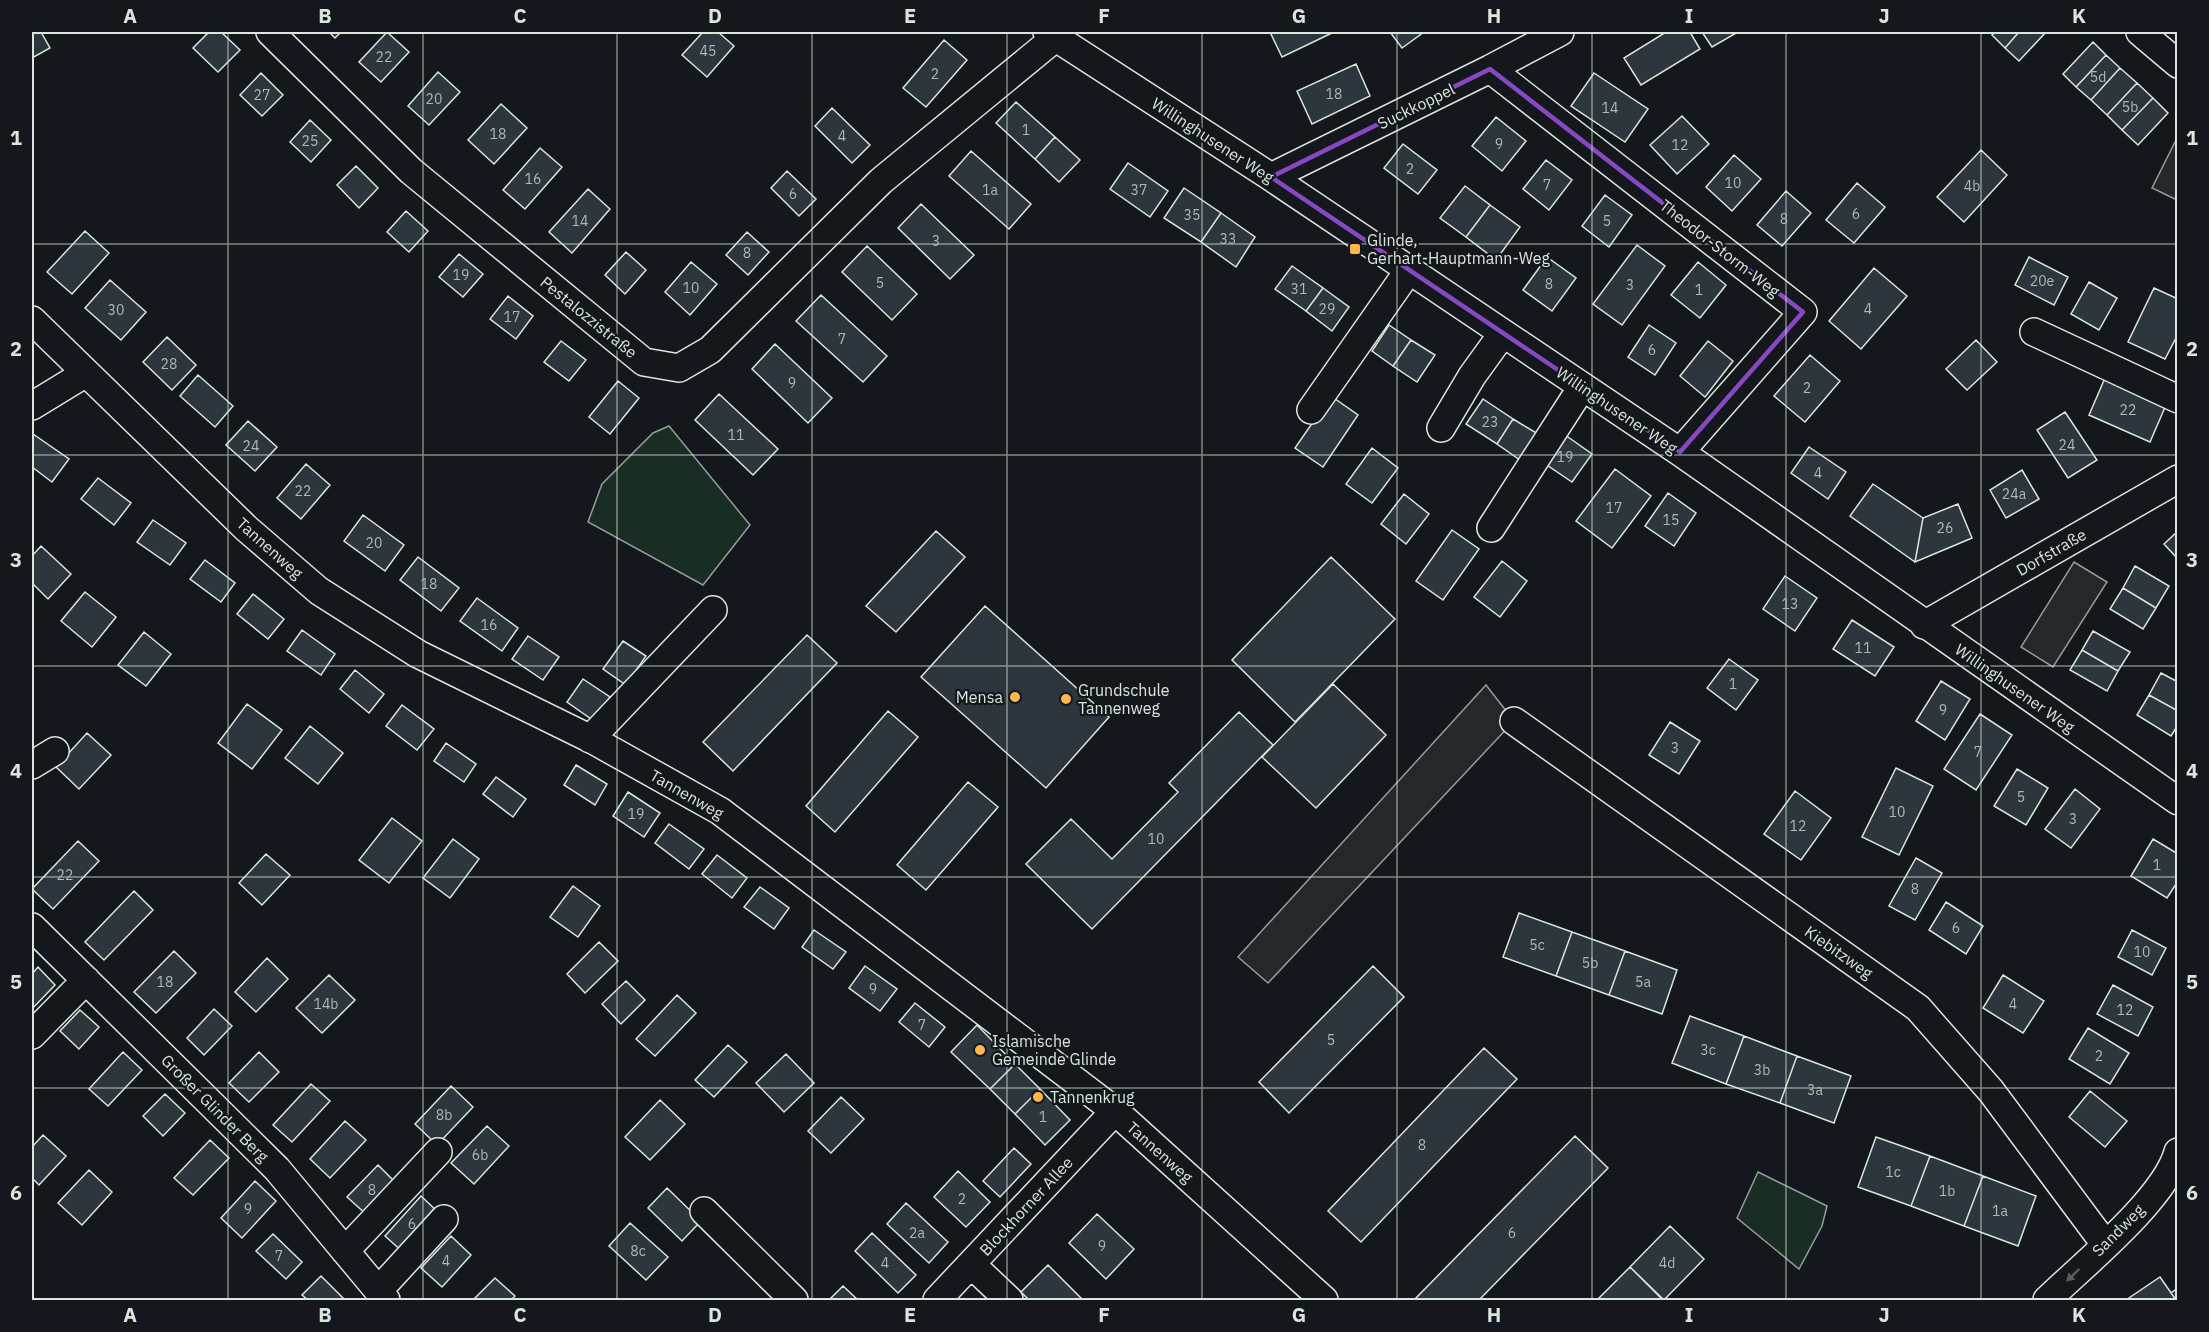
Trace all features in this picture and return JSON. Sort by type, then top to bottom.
[{"type":"street","name":"Pestalozzistraße","points":[[270,32],[411,171],[644,362],[678,368],[710,350],[881,181],[1051,35]]},
{"type":"street","name":"Suckkoppel","points":[[1271,177],[1560,32]]},
{"type":"street","points":[[2140,32],[2178,64]]},
{"type":"street","name":"Willinghusener Weg","points":[[1051,35],[1271,177],[1680,452],[2178,801]]},
{"type":"street","name":"Theodor-Storm-Weg","points":[[1490,69],[1803,312],[1680,452]]},
{"type":"street","points":[[1311,410],[1409,270]]},
{"type":"street","name":"Tannenweg","points":[[32,320],[247,529],[319,591],[418,654],[590,739],[720,812],[1115,1112],[1324,1300]]},
{"type":"street","points":[[2034,332],[2178,399]]},
{"type":"street","points":[[1441,428],[1472,376],[1503,333]]},
{"type":"street","points":[[32,406],[86,373]]},
{"type":"street","points":[[1491,528],[1582,387]]},
{"type":"street","name":"Dorfstraße","points":[[1924,625],[2178,480]]},
{"type":"street","points":[[590,739],[713,610]]},
{"type":"street","name":"Kiebitzweg","points":[[1514,721],[1918,1008],[1991,1091],[2105,1244]]},
{"type":"street","points":[[32,765],[55,751]]},
{"type":"street","name":"Großer Glinder Berg","points":[[32,927],[277,1170],[345,1251],[376,1295]]},
{"type":"street","points":[[32,1035],[86,981]]},
{"type":"street","name":"Blockhorner Allee","points":[[937,1300],[1115,1112]]},
{"type":"street","points":[[345,1251],[438,1152]]},
{"type":"street","name":"Sandweg","points":[[2047,1300],[2141,1208],[2174,1165],[2178,1152]]},
{"type":"street","points":[[704,1211],[794,1300]]},
{"type":"street","points":[[376,1295],[444,1219]]},
{"type":"street","points":[[971,1264],[1009,1300]]},
{"type":"highlighted area","points":[[1490,69],[1803,312],[1680,452],[1271,177]]},
{"type":"green space","points":[[669,426],[750,525],[703,585],[588,522],[602,484],[653,433]]},
{"type":"green space","points":[[1758,1172],[1827,1206],[1822,1226],[1799,1269],[1737,1218]]},
{"type":"shaded area","points":[[2177,138],[2177,200],[2152,188]]},
{"type":"shaded area","points":[[2074,562],[2107,582],[2053,667],[2021,647]]},
{"type":"shaded area","points":[[1486,685],[1514,721],[1268,983],[1238,957]]},
{"type":"building","points":[[32,32],[41,32],[50,48],[32,58]]},
{"type":"building","points":[[209,32],[221,32],[240,50],[218,72],[193,48]]},
{"type":"building","points":[[329,32],[341,32],[335,38]]},
{"type":"building","points":[[387,32],[409,52],[381,82],[359,62]]},
{"type":"building","points":[[703,32],[718,32],[734,46],[707,77],[682,55]]},
{"type":"building","points":[[1270,32],[1334,32],[1282,57]]},
{"type":"building","points":[[1390,32],[1424,32],[1402,48]]},
{"type":"building","points":[[1666,32],[1690,32],[1700,49],[1641,85],[1624,58]]},
{"type":"building","points":[[1702,32],[1738,32],[1712,47]]},
{"type":"building","points":[[1995,32],[2019,32],[2005,48],[1992,35]]},
{"type":"building","points":[[2019,32],[2046,32],[2019,61],[2005,48]]},
{"type":"building","points":[[944,40],[967,60],[926,107],[903,88]]},
{"type":"building","points":[[2093,42],[2106,55],[2076,87],[2063,74]]},
{"type":"building","points":[[2106,55],[2120,68],[2091,100],[2076,87]]},
{"type":"building","points":[[1356,64],[1370,96],[1312,124],[1297,91]]},
{"type":"building","points":[[2120,68],[2137,83],[2107,115],[2091,100]]},
{"type":"building","points":[[438,72],[460,92],[429,125],[408,106]]},
{"type":"building","points":[[261,73],[283,95],[262,116],[240,95]]},
{"type":"building","points":[[1594,73],[1648,109],[1625,142],[1571,106]]},
{"type":"building","points":[[2137,83],[2153,98],[2122,130],[2107,115]]},
{"type":"building","points":[[2153,98],[2168,113],[2138,145],[2122,130]]},
{"type":"building","points":[[1016,102],[1055,137],[1035,159],[996,123]]},
{"type":"building","points":[[501,104],[527,128],[494,164],[468,140]]},
{"type":"building","points":[[832,108],[870,145],[852,163],[815,126]]},
{"type":"building","points":[[1682,116],[1709,144],[1677,174],[1650,145]]},
{"type":"building","points":[[1496,117],[1526,141],[1502,171],[1472,146]]},
{"type":"building","points":[[310,120],[331,140],[311,162],[290,142]]},
{"type":"building","points":[[1055,137],[1080,160],[1059,182],[1035,159]]},
{"type":"building","points":[[1403,144],[1437,170],[1418,194],[1384,168]]},
{"type":"building","points":[[540,148],[562,167],[525,209],[503,190]]},
{"type":"building","points":[[1981,150],[2007,175],[1964,222],[1937,197]]},
{"type":"building","points":[[971,151],[1031,204],[1009,229],[949,176]]},
{"type":"building","points":[[1734,155],[1761,179],[1732,211],[1706,187]]},
{"type":"building","points":[[1546,160],[1572,180],[1549,210],[1523,189]]},
{"type":"building","points":[[1128,163],[1168,191],[1150,217],[1110,189]]},
{"type":"building","points":[[356,166],[378,188],[359,208],[337,185]]},
{"type":"building","points":[[787,171],[816,199],[799,216],[771,188]]},
{"type":"building","points":[[1857,183],[1885,207],[1854,243],[1826,220]]},
{"type":"building","points":[[1465,186],[1490,205],[1466,237],[1440,218]]},
{"type":"building","points":[[1184,188],[1221,213],[1201,242],[1164,218]]},
{"type":"building","points":[[588,189],[610,209],[572,253],[549,232]]},
{"type":"building","points":[[1786,191],[1811,213],[1782,246],[1757,225]]},
{"type":"building","points":[[1605,195],[1632,215],[1609,247],[1582,226]]},
{"type":"building","points":[[921,204],[974,255],[950,279],[898,228]]},
{"type":"building","points":[[1490,205],[1520,227],[1496,260],[1466,237]]},
{"type":"building","points":[[406,211],[428,231],[409,252],[387,232]]},
{"type":"building","points":[[1221,213],[1255,237],[1236,267],[1201,242]]},
{"type":"building","points":[[85,231],[109,253],[72,294],[47,272]]},
{"type":"building","points":[[747,232],[769,252],[748,275],[726,255]]},
{"type":"building","points":[[1637,245],[1665,266],[1622,325],[1593,304]]},
{"type":"building","points":[[867,246],[917,294],[892,320],[842,272]]},
{"type":"building","points":[[626,252],[646,270],[625,294],[605,275]]},
{"type":"building","points":[[459,254],[483,274],[463,297],[439,277]]},
{"type":"building","points":[[1547,257],[1576,278],[1552,311],[1523,290]]},
{"type":"building","points":[[2029,257],[2068,277],[2054,305],[2015,285]]},
{"type":"building","points":[[691,262],[717,284],[690,315],[665,292]]},
{"type":"building","points":[[1698,262],[1726,285],[1700,318],[1671,295]]},
{"type":"building","points":[[1292,266],[1323,288],[1306,311],[1275,289]]},
{"type":"building","points":[[1874,268],[1907,296],[1861,349],[1829,321]]},
{"type":"building","points":[[110,280],[146,312],[121,340],[85,308]]},
{"type":"building","points":[[2089,282],[2117,298],[2099,330],[2071,314]]},
{"type":"building","points":[[1323,288],[1349,307],[1332,331],[1306,311]]},
{"type":"building","points":[[2154,288],[2178,299],[2178,334],[2165,359],[2128,342]]},
{"type":"building","points":[[821,295],[887,356],[863,382],[796,321]]},
{"type":"building","points":[[508,296],[533,316],[516,339],[490,319]]},
{"type":"building","points":[[1389,325],[1411,340],[1393,366],[1372,351]]},
{"type":"building","points":[[1649,325],[1676,343],[1655,375],[1628,357]]},
{"type":"building","points":[[167,337],[196,365],[172,390],[143,362]]},
{"type":"building","points":[[1411,340],[1435,355],[1417,382],[1393,366]]},
{"type":"building","points":[[1976,340],[1997,362],[1967,390],[1946,369]]},
{"type":"building","points":[[561,341],[586,360],[569,381],[544,362]]},
{"type":"building","points":[[1708,341],[1733,361],[1705,397],[1680,376]]},
{"type":"building","points":[[775,344],[832,398],[808,423],[752,369]]},
{"type":"building","points":[[1810,355],[1840,381],[1805,422],[1774,396]]},
{"type":"building","points":[[198,375],[233,406],[215,427],[180,396]]},
{"type":"building","points":[[2105,378],[2166,405],[2150,442],[2089,415]]},
{"type":"building","points":[[618,381],[639,398],[610,434],[589,417]]},
{"type":"building","points":[[719,394],[778,449],[753,475],[695,420]]},
{"type":"building","points":[[1331,396],[1358,415],[1323,467],[1295,448]]},
{"type":"building","points":[[1483,399],[1513,419],[1497,444],[1466,424]]},
{"type":"building","points":[[2065,412],[2097,460],[2068,478],[2037,430]]},
{"type":"building","points":[[1513,419],[1538,434],[1520,460],[1497,444]]},
{"type":"building","points":[[248,421],[277,447],[255,471],[226,445]]},
{"type":"building","points":[[1558,430],[1592,454],[1572,482],[1538,459]]},
{"type":"building","points":[[33,434],[69,459],[52,482],[32,467]]},
{"type":"building","points":[[1809,447],[1846,472],[1828,499],[1791,473]]},
{"type":"building","points":[[1372,448],[1398,468],[1372,503],[1346,484]]},
{"type":"building","points":[[306,464],[330,485],[301,519],[277,498]]},
{"type":"building","points":[[1615,469],[1651,496],[1612,548],[1576,521]]},
{"type":"building","points":[[2022,470],[2039,499],[2006,518],[1990,490]]},
{"type":"building","points":[[98,478],[131,503],[114,525],[81,499]]},
{"type":"building","points":[[1873,484],[1923,518],[1915,562],[1850,516]]},
{"type":"building","points":[[1668,493],[1696,513],[1674,546],[1645,526]]},
{"type":"building","points":[[1404,494],[1429,514],[1406,544],[1381,524]]},
{"type":"building","points":[[1958,504],[1972,538],[1915,562],[1923,518]]},
{"type":"building","points":[[363,515],[404,545],[385,571],[344,541]]},
{"type":"building","points":[[153,520],[186,543],[170,565],[137,542]]},
{"type":"building","points":[[1452,530],[1479,549],[1443,600],[1416,581]]},
{"type":"building","points":[[936,531],[965,557],[896,632],[866,606]]},
{"type":"building","points":[[2178,531],[2178,559],[2164,544]]},
{"type":"building","points":[[41,546],[71,574],[48,599],[32,583],[32,556]]},
{"type":"building","points":[[418,557],[459,588],[441,611],[400,580]]},
{"type":"building","points":[[1331,557],[1395,619],[1295,722],[1232,660]]},
{"type":"building","points":[[205,560],[235,583],[221,602],[190,579]]},
{"type":"building","points":[[1502,561],[1527,581],[1500,617],[1474,597]]},
{"type":"building","points":[[2135,566],[2169,586],[2156,608],[2123,588]]},
{"type":"building","points":[[1785,576],[1817,598],[1795,631],[1763,609]]},
{"type":"building","points":[[2123,588],[2156,608],[2143,629],[2110,609]]},
{"type":"building","points":[[85,592],[116,617],[92,647],[61,621]]},
{"type":"building","points":[[253,594],[284,619],[268,639],[237,614]]},
{"type":"building","points":[[477,598],[518,628],[502,651],[460,621]]},
{"type":"building","name":"Mensa","points":[[985,606],[1109,717],[1046,788],[921,677]]},
{"type":"building","points":[[1852,620],[1894,647],[1875,676],[1833,649]]},
{"type":"building","points":[[302,630],[335,654],[321,675],[287,651]]},
{"type":"building","points":[[2093,631],[2130,652],[2118,671],[2082,650]]},
{"type":"building","points":[[144,632],[171,654],[146,686],[118,665]]},
{"type":"building","points":[[807,635],[837,663],[733,771],[703,742]]},
{"type":"building","points":[[528,636],[559,657],[543,680],[512,659]]},
{"type":"building","points":[[623,641],[646,656],[626,685],[603,669]]},
{"type":"building","points":[[2082,650],[2118,671],[2107,691],[2070,670]]},
{"type":"building","points":[[1729,659],[1758,680],[1736,710],[1707,688]]},
{"type":"building","points":[[355,670],[384,694],[369,713],[340,689]]},
{"type":"building","points":[[2161,673],[2178,682],[2178,711],[2149,695]]},
{"type":"building","points":[[583,679],[610,697],[594,721],[567,702]]},
{"type":"building","points":[[1941,681],[1970,699],[1945,740],[1916,721]]},
{"type":"building","points":[[1333,684],[1386,735],[1316,808],[1262,757]]},
{"type":"building","points":[[2149,695],[2178,711],[2178,725],[2171,736],[2137,715]]},
{"type":"building","points":[[247,704],[282,730],[252,769],[218,743]]},
{"type":"building","points":[[402,705],[434,729],[417,750],[386,726]]},
{"type":"building","points":[[888,711],[918,737],[835,832],[806,806]]},
{"type":"building","points":[[1239,712],[1273,745],[1092,929],[1026,864],[1071,819],[1112,859],[1178,792],[1169,783]]},
{"type":"building","points":[[1980,714],[2012,735],[1976,790],[1944,769]]},
{"type":"building","points":[[1670,722],[1700,741],[1679,774],[1649,755]]},
{"type":"building","points":[[310,726],[343,753],[318,784],[285,758]]},
{"type":"building","points":[[87,733],[111,755],[79,789],[56,767]]},
{"type":"building","points":[[446,743],[476,764],[464,782],[434,761]]},
{"type":"building","points":[[576,765],[607,784],[595,805],[564,785]]},
{"type":"building","points":[[1896,768],[1933,786],[1899,855],[1862,837]]},
{"type":"building","points":[[2017,769],[2048,788],[2026,825],[1994,806]]},
{"type":"building","points":[[496,777],[526,799],[513,817],[483,794]]},
{"type":"building","points":[[968,782],[998,807],[926,890],[897,865]]},
{"type":"building","points":[[2075,789],[2100,809],[2071,848],[2045,829]]},
{"type":"building","points":[[1795,791],[1831,818],[1801,860],[1764,834]]},
{"type":"building","points":[[628,792],[660,813],[644,837],[613,816]]},
{"type":"building","points":[[392,818],[422,841],[389,883],[359,860]]},
{"type":"building","points":[[669,824],[704,849],[689,869],[655,843]]},
{"type":"building","points":[[453,839],[479,859],[450,898],[423,878]]},
{"type":"building","points":[[2153,839],[2178,854],[2178,881],[2167,898],[2131,876]]},
{"type":"building","points":[[78,841],[99,861],[53,909],[32,889]]},
{"type":"building","points":[[266,854],[290,875],[262,905],[239,883]]},
{"type":"building","points":[[717,855],[747,878],[732,898],[702,874]]},
{"type":"building","points":[[1916,858],[1942,873],[1915,920],[1889,906]]},
{"type":"building","points":[[573,886],[600,906],[578,937],[550,917]]},
{"type":"building","points":[[760,887],[789,908],[774,929],[744,907]]},
{"type":"building","points":[[134,891],[153,910],[104,960],[85,942]]},
{"type":"building","points":[[1946,902],[1983,926],[1966,954],[1929,930]]},
{"type":"building","points":[[1519,913],[1572,932],[1556,976],[1503,957]]},
{"type":"building","points":[[814,930],[846,952],[833,969],[802,947]]},
{"type":"building","points":[[2132,930],[2166,948],[2152,975],[2118,957]]},
{"type":"building","points":[[1572,932],[1625,951],[1609,995],[1556,976]]},
{"type":"building","points":[[599,942],[618,961],[585,993],[567,974]]},
{"type":"building","points":[[174,951],[196,973],[156,1013],[134,992]]},
{"type":"building","points":[[1625,951],[1677,970],[1662,1014],[1609,995]]},
{"type":"building","points":[[267,958],[288,979],[256,1012],[235,992]]},
{"type":"building","points":[[865,966],[897,989],[880,1011],[849,988]]},
{"type":"building","points":[[1373,966],[1404,997],[1289,1113],[1259,1082]]},
{"type":"building","points":[[38,967],[55,985],[32,1009],[32,974]]},
{"type":"building","points":[[329,975],[355,1000],[322,1033],[296,1008]]},
{"type":"building","points":[[2003,975],[2044,1001],[2023,1033],[1983,1008]]},
{"type":"building","points":[[626,981],[645,1000],[621,1024],[602,1004]]},
{"type":"building","points":[[2113,985],[2153,1007],[2138,1036],[2097,1014]]},
{"type":"building","points":[[677,995],[696,1013],[655,1056],[636,1039]]},
{"type":"building","points":[[915,1003],[945,1027],[929,1047],[899,1022]]},
{"type":"building","points":[[214,1009],[232,1026],[204,1055],[187,1038]]},
{"type":"building","points":[[80,1010],[99,1027],[79,1049],[60,1031]]},
{"type":"building","points":[[1690,1016],[1744,1036],[1726,1084],[1672,1063]]},
{"type":"building","points":[[977,1025],[1015,1064],[990,1089],[951,1052]]},
{"type":"building","points":[[2088,1028],[2129,1053],[2110,1084],[2069,1059]]},
{"type":"building","points":[[1744,1036],[1797,1056],[1780,1103],[1726,1084]]},
{"type":"building","points":[[728,1045],[747,1062],[714,1097],[695,1080]]},
{"type":"building","points":[[1484,1048],[1517,1079],[1361,1242],[1328,1211]]},
{"type":"building","points":[[123,1052],[142,1070],[108,1106],[89,1089]]},
{"type":"building","points":[[259,1052],[279,1072],[249,1102],[229,1083]]},
{"type":"building","points":[[786,1054],[814,1083],[784,1112],[756,1083]]},
{"type":"building","points":[[1797,1056],[1851,1076],[1834,1123],[1780,1103]]},
{"type":"building","points":[[1015,1064],[1040,1089],[1015,1114],[990,1089]]},
{"type":"building","points":[[311,1084],[330,1101],[292,1142],[273,1125]]},
{"type":"building","points":[[451,1086],[473,1107],[437,1145],[415,1124]]},
{"type":"building","points":[[1040,1089],[1070,1120],[1045,1145],[1015,1114]]},
{"type":"building","points":[[2090,1091],[2127,1121],[2105,1147],[2069,1117]]},
{"type":"building","points":[[165,1094],[185,1113],[163,1136],[143,1116]]},
{"type":"building","points":[[841,1097],[864,1119],[831,1153],[808,1131]]},
{"type":"building","points":[[660,1100],[685,1124],[650,1160],[625,1137]]},
{"type":"building","points":[[345,1121],[366,1140],[330,1178],[310,1159]]},
{"type":"building","points":[[487,1126],[509,1146],[474,1184],[451,1163]]},
{"type":"building","points":[[43,1135],[66,1156],[39,1185],[32,1178],[32,1147]]},
{"type":"building","points":[[1575,1136],[1608,1168],[1479,1300],[1419,1300],[1416,1298]]},
{"type":"building","points":[[1876,1137],[1930,1156],[1911,1206],[1858,1187]]},
{"type":"building","points":[[210,1140],[229,1158],[193,1195],[174,1178]]},
{"type":"building","points":[[1014,1148],[1031,1164],[1000,1197],[983,1181]]},
{"type":"building","points":[[1930,1156],[1983,1176],[1964,1226],[1911,1206]]},
{"type":"building","points":[[378,1165],[397,1184],[367,1215],[347,1197]]},
{"type":"building","points":[[89,1170],[112,1192],[82,1225],[58,1203]]},
{"type":"building","points":[[958,1171],[990,1202],[966,1227],[934,1197]]},
{"type":"building","points":[[1983,1176],[2036,1196],[2018,1246],[1964,1226]]},
{"type":"building","points":[[255,1181],[276,1201],[242,1238],[221,1218]]},
{"type":"building","points":[[667,1188],[701,1221],[682,1241],[648,1208]]},
{"type":"building","points":[[421,1196],[439,1213],[404,1253],[385,1236]]},
{"type":"building","points":[[906,1203],[948,1242],[929,1263],[887,1224]]},
{"type":"building","points":[[1097,1214],[1134,1249],[1106,1279],[1069,1243]]},
{"type":"building","points":[[630,1223],[668,1257],[646,1280],[609,1246]]},
{"type":"building","points":[[1670,1226],[1704,1259],[1664,1300],[1630,1267]]},
{"type":"building","points":[[872,1233],[916,1275],[898,1293],[855,1251]]},
{"type":"building","points":[[273,1234],[302,1262],[286,1279],[256,1251]]},
{"type":"building","points":[[451,1236],[471,1255],[442,1287],[421,1268]]},
{"type":"building","points":[[1048,1265],[1082,1299],[1029,1300],[1021,1292]]},
{"type":"building","points":[[1630,1267],[1663,1300],[1597,1300]]},
{"type":"building","points":[[321,1276],[345,1300],[308,1300],[302,1295]]},
{"type":"building","points":[[2160,1277],[2176,1300],[2126,1300]]},
{"type":"building","points":[[495,1278],[515,1296],[511,1300],[473,1300]]},
{"type":"building","points":[[843,1286],[858,1300],[829,1300]]},
{"type":"building","points":[[2178,1288],[2178,1300],[2176,1300],[2171,1293]]},
{"type":"place","name":"Glinde, Gerhart-Hauptmann-Weg","points":[[1355,249]]},
{"type":"place","name":"Mensa","points":[[1015,697]]},
{"type":"place","name":"Grundschule Tannenweg","points":[[1066,699]]},
{"type":"place","name":"Islamische Gemeinde Glinde","points":[[980,1050]]},
{"type":"place","name":"Tannenkrug","points":[[1038,1097]]}]
